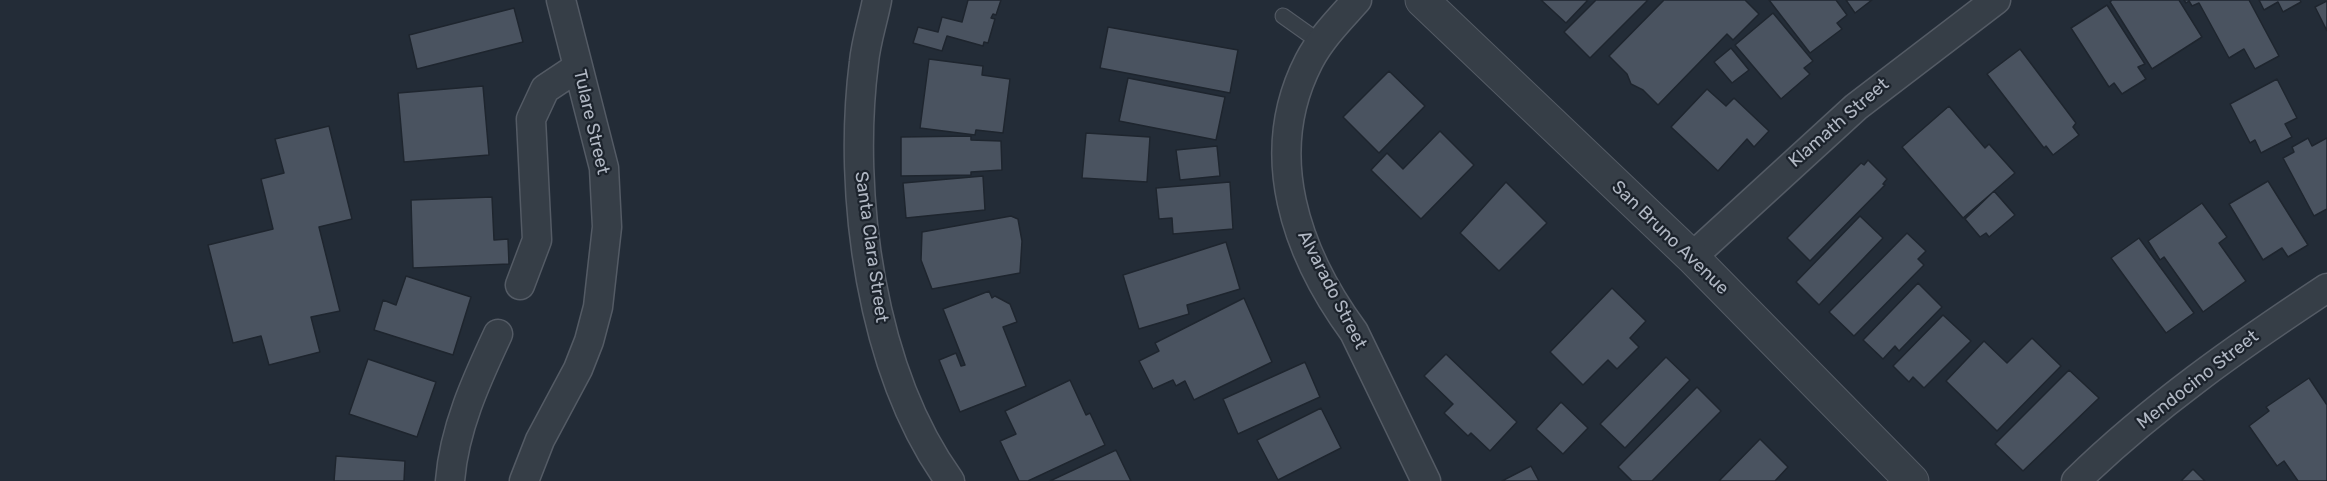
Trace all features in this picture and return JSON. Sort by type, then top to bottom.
[{"type":"street","name":"Tulare Street","points":[[524,481],[540,440],[578,369],[598,307],[607,227],[604,168],[561,0]]},
{"type":"street","name":"Santa Clara Street","points":[[877,0],[864,61],[859,122],[861,187],[874,299],[888,354],[908,409],[922,438],[950,481]]},
{"type":"street","name":"Alvarado Street","points":[[1357,0],[1321,43],[1297,88],[1288,119],[1284,153],[1288,185],[1298,225],[1314,265],[1339,312],[1354,332],[1426,481]]},
{"type":"street","name":"San Bruno Avenue","points":[[1422,0],[1692,257],[1912,481]]},
{"type":"street","name":"Klamath Street","points":[[1692,257],[1856,106],[1996,0]]},
{"type":"street","points":[[520,285],[537,240],[531,119],[545,89],[579,67]]},
{"type":"street","name":"Mendocino Street","points":[[2076,481],[2172,398],[2259,333],[2327,288]]},
{"type":"street","points":[[450,481],[452,462],[469,396],[498,334]]},
{"type":"lane","points":[[1283,16],[1321,43]]},
{"type":"building","points":[[968,0],[1001,0],[996,15],[993,14],[991,18],[995,19],[988,43],[984,42],[983,46],[947,36],[942,51],[913,43],[918,27],[938,32],[942,17],[962,22]]},
{"type":"building","points":[[1541,0],[1588,0],[1566,23]]},
{"type":"building","points":[[1596,0],[1648,0],[1590,58],[1564,32]]},
{"type":"building","points":[[1664,0],[1745,0],[1759,14],[1733,40],[1727,34],[1658,105],[1643,90],[1631,84],[1627,74],[1609,56]]},
{"type":"building","points":[[1769,0],[1836,0],[1847,15],[1837,23],[1842,29],[1810,53]]},
{"type":"building","points":[[1846,0],[1872,0],[1855,13]]},
{"type":"building","points":[[2112,0],[2179,0],[2202,37],[2152,69],[2110,2]]},
{"type":"building","points":[[2184,0],[2249,0],[2279,56],[2255,69],[2244,49],[2229,58],[2199,3],[2192,6],[2189,1],[2186,3]]},
{"type":"building","points":[[2259,0],[2300,0],[2301,2],[2283,12],[2278,2],[2264,10]]},
{"type":"building","points":[[2327,1],[2327,31],[2315,7]]},
{"type":"building","points":[[2107,5],[2145,64],[2138,67],[2146,79],[2122,94],[2114,83],[2109,87],[2071,28]]},
{"type":"building","points":[[514,8],[523,42],[417,69],[409,35]]},
{"type":"building","points":[[1773,13],[1813,61],[1804,68],[1810,74],[1781,99],[1735,45]]},
{"type":"building","points":[[1108,27],[1238,50],[1230,93],[1100,68]]},
{"type":"building","points":[[1731,48],[1749,70],[1732,83],[1714,62]]},
{"type":"building","points":[[2020,49],[2076,123],[2073,127],[2079,135],[2053,155],[2046,146],[2044,148],[1987,74]]},
{"type":"building","points":[[929,59],[983,66],[982,75],[1010,79],[1003,133],[976,130],[975,135],[920,128]]},
{"type":"building","points":[[1389,71],[1425,106],[1379,153],[1343,117]]},
{"type":"building","points":[[1128,78],[1225,97],[1216,140],[1119,121]]},
{"type":"building","points":[[2277,79],[2297,118],[2285,124],[2292,137],[2261,153],[2255,140],[2250,143],[2230,104]]},
{"type":"building","points":[[483,86],[489,155],[404,162],[398,93]]},
{"type":"building","points":[[1707,89],[1726,106],[1734,98],[1769,131],[1754,147],[1747,139],[1718,171],[1671,127]]},
{"type":"building","points":[[1949,106],[1985,148],[1989,144],[2015,173],[1963,218],[1902,147]]},
{"type":"building","points":[[329,126],[352,219],[319,227],[340,311],[311,317],[320,352],[269,365],[261,336],[233,343],[208,245],[273,229],[261,179],[284,173],[275,139]]},
{"type":"building","points":[[1440,131],[1474,165],[1421,219],[1371,170],[1387,153],[1403,169]]},
{"type":"building","points":[[1086,133],[1150,137],[1147,182],[1082,178]]},
{"type":"building","points":[[971,136],[971,140],[1001,141],[1002,170],[971,172],[971,175],[901,176],[901,137]]},
{"type":"building","points":[[2308,138],[2312,146],[2327,138],[2327,209],[2314,216],[2283,158],[2294,152],[2292,147]]},
{"type":"building","points":[[1217,146],[1220,176],[1180,180],[1176,150]]},
{"type":"building","points":[[1868,160],[1887,179],[1883,184],[1885,185],[1810,261],[1787,238],[1861,163],[1864,165]]},
{"type":"building","points":[[983,176],[985,210],[906,218],[903,183]]},
{"type":"building","points":[[2268,181],[2308,245],[2288,257],[2282,248],[2263,260],[2229,204]]},
{"type":"building","points":[[1230,182],[1233,229],[1173,234],[1172,218],[1159,219],[1156,188]]},
{"type":"building","points":[[1506,182],[1547,223],[1499,271],[1460,233]]},
{"type":"building","points":[[1994,191],[2015,215],[1989,237],[1986,233],[1980,237],[1965,219]]},
{"type":"building","points":[[492,197],[494,240],[508,239],[509,264],[413,268],[411,200]]},
{"type":"building","points":[[2202,203],[2227,237],[2219,243],[2246,281],[2203,312],[2164,257],[2160,260],[2148,241]]},
{"type":"building","points":[[1011,216],[1018,219],[1022,241],[1020,273],[932,289],[921,260],[922,232]]},
{"type":"building","points":[[1860,216],[1883,238],[1819,305],[1796,282]]},
{"type":"building","points":[[1907,233],[1926,251],[1918,259],[1924,265],[1854,336],[1829,312]]},
{"type":"building","points":[[2139,238],[2194,313],[2166,333],[2111,258]]},
{"type":"building","points":[[1226,242],[1240,289],[1187,305],[1189,314],[1139,329],[1123,275]]},
{"type":"building","points":[[406,276],[471,297],[453,355],[374,330],[383,300],[396,305]]},
{"type":"building","points":[[1918,283],[1942,307],[1899,351],[1895,346],[1883,359],[1863,340]]},
{"type":"building","points":[[1612,288],[1646,321],[1630,338],[1639,347],[1617,369],[1608,360],[1583,385],[1550,352]]},
{"type":"building","points":[[989,291],[992,298],[995,296],[1010,304],[1017,322],[1003,327],[1026,386],[960,412],[939,360],[956,353],[961,366],[965,365],[943,309]]},
{"type":"building","points":[[1244,298],[1272,362],[1194,400],[1185,381],[1176,386],[1173,380],[1153,389],[1139,361],[1159,351],[1155,343]]},
{"type":"building","points":[[1943,315],[1971,341],[1924,388],[1913,377],[1909,382],[1893,366]]},
{"type":"building","points":[[2032,338],[2061,366],[1997,431],[1946,381],[1984,341],[2007,363]]},
{"type":"building","points":[[1446,354],[1517,422],[1490,451],[1471,433],[1468,436],[1444,413],[1453,404],[1424,376]]},
{"type":"building","points":[[1666,357],[1690,380],[1625,448],[1600,424]]},
{"type":"building","points":[[368,359],[436,382],[417,437],[349,414]]},
{"type":"building","points":[[1305,362],[1320,397],[1238,434],[1223,399]]},
{"type":"building","points":[[2069,370],[2099,398],[2023,471],[1995,444]]},
{"type":"building","points":[[2309,378],[2327,405],[2327,481],[2298,481],[2284,461],[2277,466],[2249,426],[2269,411],[2266,407]]},
{"type":"building","points":[[1070,380],[1086,415],[1090,413],[1105,445],[1028,481],[1019,481],[1000,441],[1016,434],[1005,411]]},
{"type":"building","points":[[1697,387],[1721,411],[1652,481],[1632,481],[1618,467]]},
{"type":"building","points":[[1561,402],[1588,428],[1563,454],[1536,429]]},
{"type":"building","points":[[1321,408],[1341,448],[1278,480],[1257,440]]},
{"type":"building","points":[[1760,439],[1788,467],[1775,481],[1719,481]]},
{"type":"building","points":[[1116,450],[1131,481],[1050,481]]},
{"type":"building","points":[[336,456],[405,461],[404,481],[334,481]]},
{"type":"building","points":[[1531,466],[1539,481],[1502,481]]},
{"type":"building","points":[[2193,469],[2205,481],[2181,481]]}]
